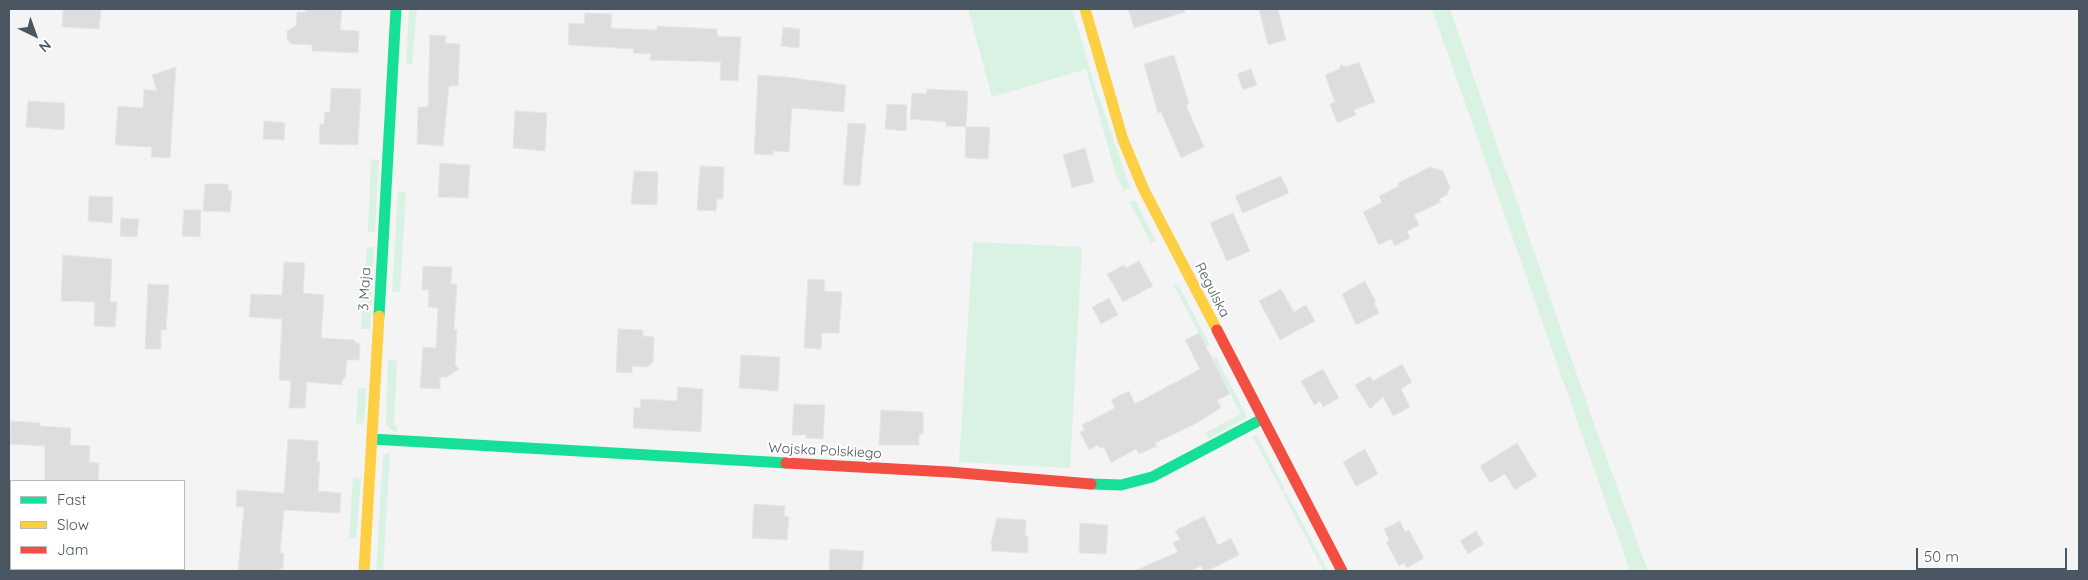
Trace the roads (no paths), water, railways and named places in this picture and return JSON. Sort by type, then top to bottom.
[{"type":"street","name":"3 Maja","points":[[364,571],[396,9]]},
{"type":"street","name":"Regulska","points":[[1085,9],[1132,163],[1156,215],[1342,571]]},
{"type":"street","name":"Wojska Polskiego","points":[[372,439],[950,472],[1121,485],[1137,482],[1152,476],[1262,419]]}]
